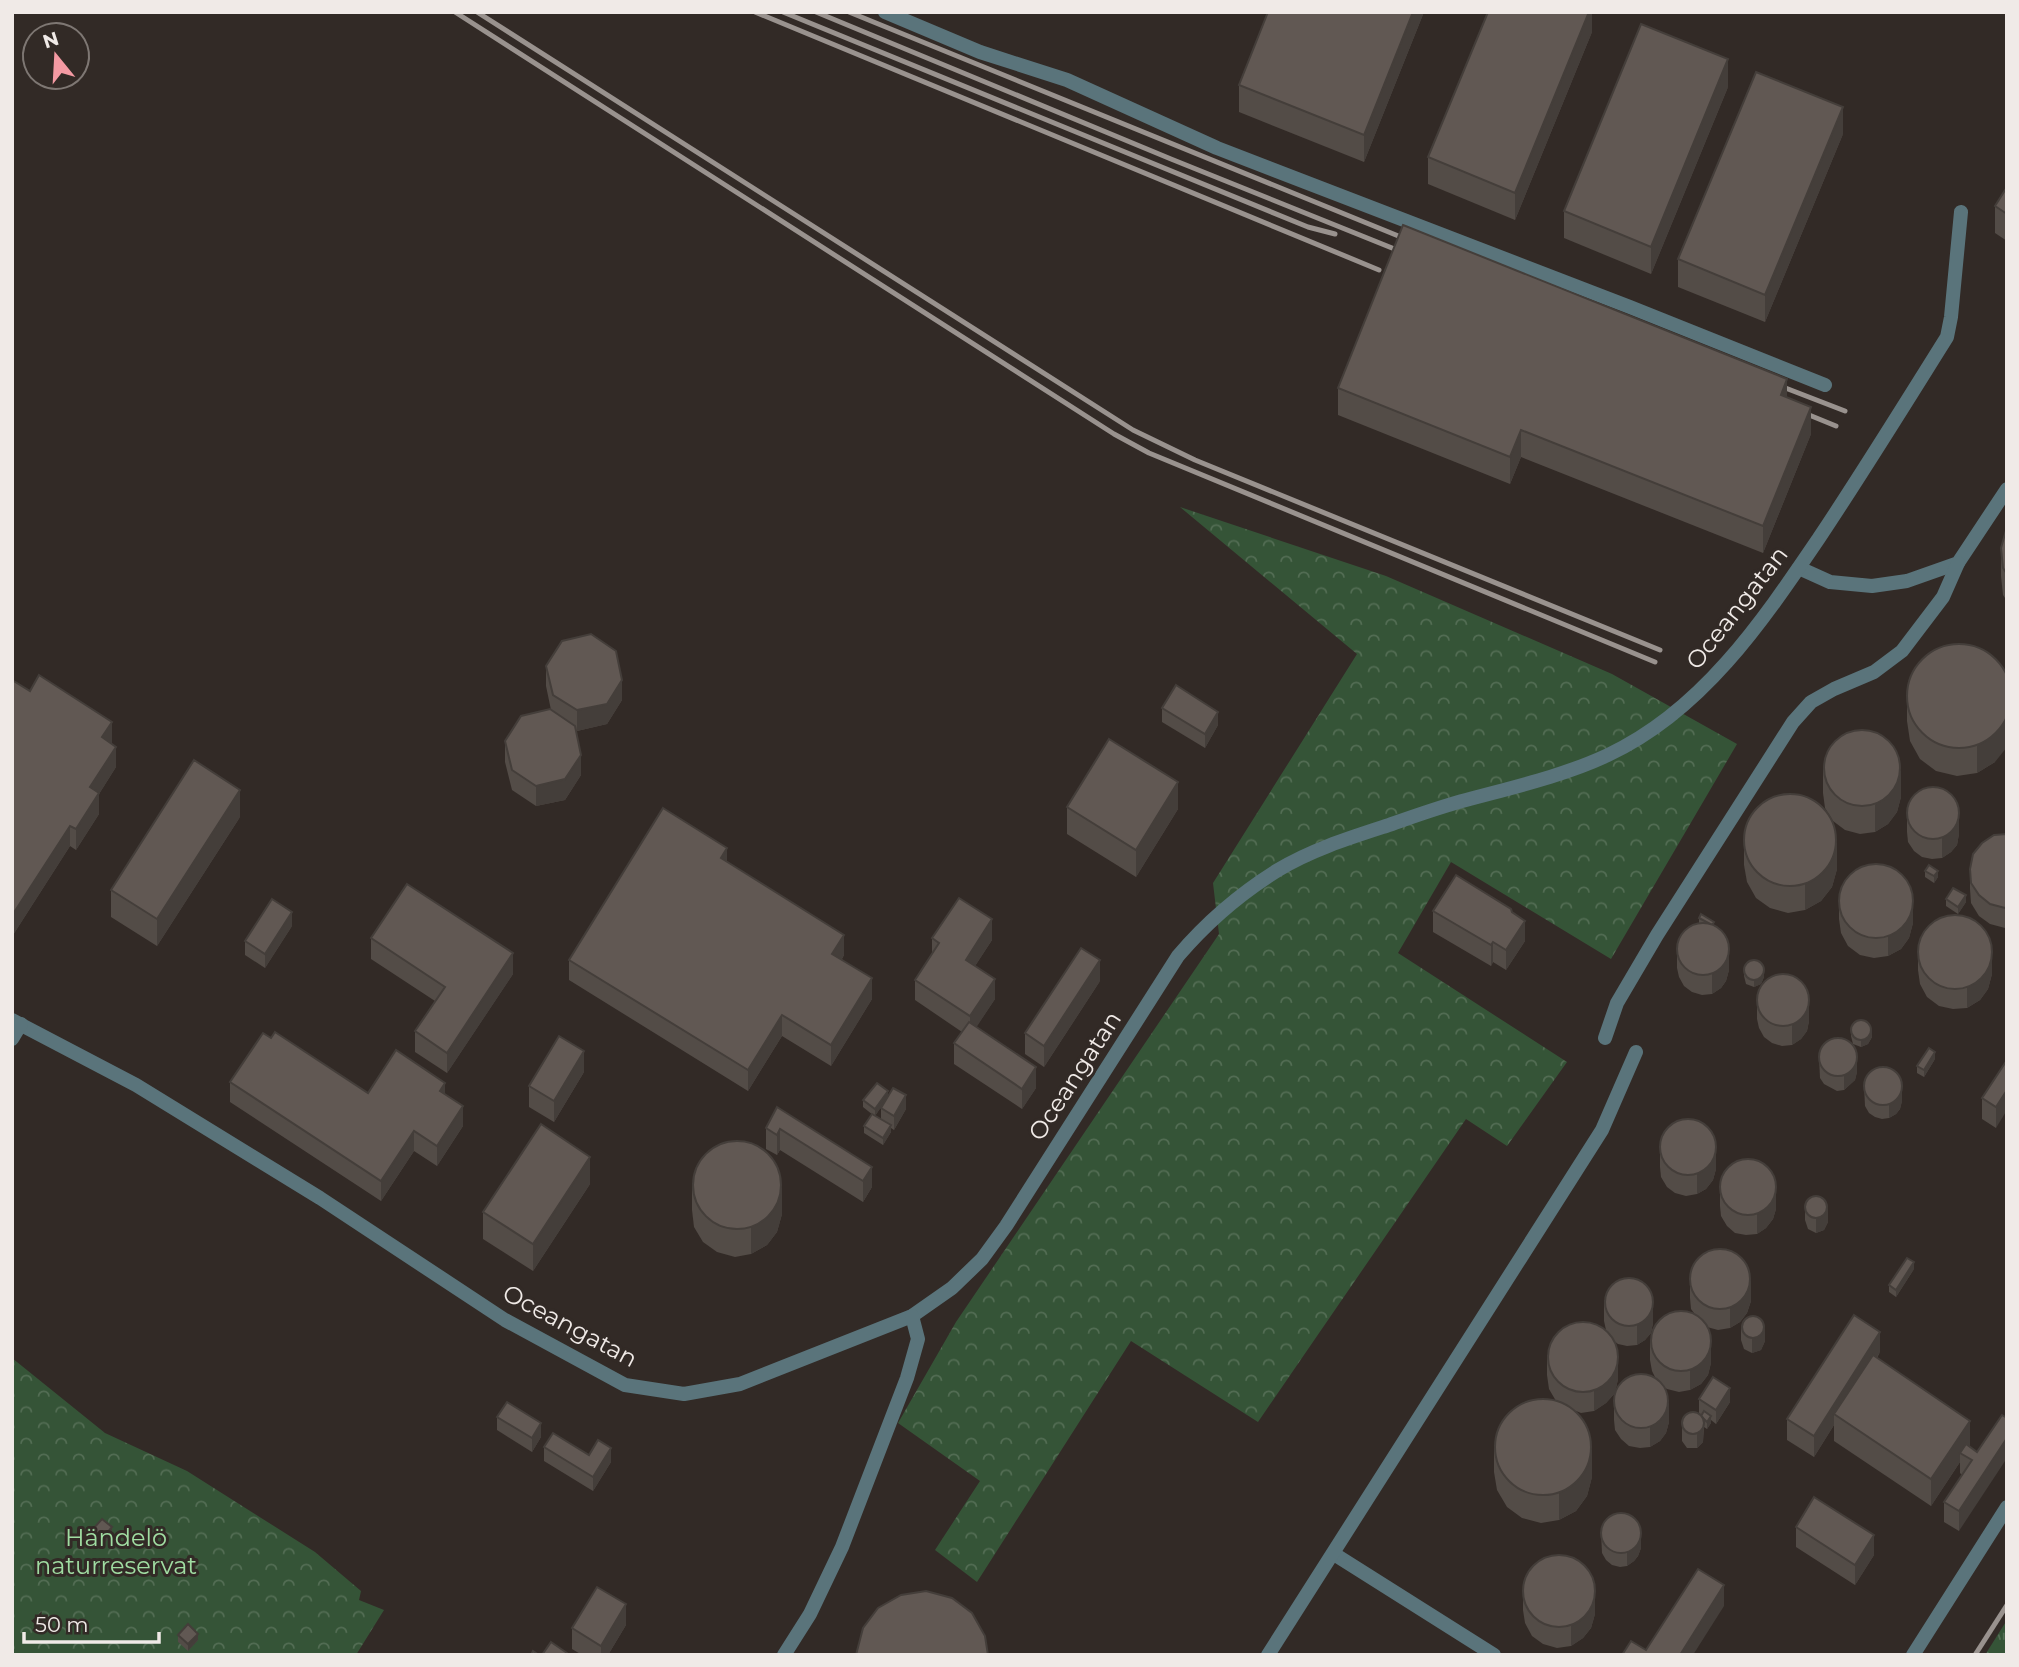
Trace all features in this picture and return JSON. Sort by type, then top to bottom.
[{"type":"street","points":[[885,12],[980,52],[1067,80],[1217,148],[1825,385]]},
{"type":"street","name":"Oceangatan","points":[[17,1022],[136,1085],[320,1198],[505,1320],[625,1385],[684,1394],[740,1384],[912,1316],[952,1288],[982,1259],[1006,1226],[1178,956],[1195,935],[1235,900],[1279,869],[1332,844],[1455,803],[1550,777],[1608,755],[1693,699],[1745,642],[1799,568],[1947,337],[1961,212]]},
{"type":"street","points":[[1605,1038],[1617,1003],[1657,935],[1793,722],[1811,702],[1874,671],[1902,651],[1943,597],[1958,563],[2007,489]]},
{"type":"street","points":[[1799,568],[1830,582],[1872,586],[1907,581],[1958,563]]},
{"type":"street","points":[[12,1040],[17,1022]]},
{"type":"street","points":[[1268,1655],[1602,1130],[1636,1052]]},
{"type":"street","points":[[784,1655],[810,1614],[842,1546],[907,1378],[918,1339],[912,1316]]},
{"type":"street","points":[[1913,1655],[2007,1507]]},
{"type":"street","points":[[1334,1554],[1494,1655]]},
{"type":"green space","points":[[1180,507],[1386,576],[1612,674],[1737,744],[1611,959],[1451,862],[1398,953],[1567,1062],[1507,1146],[1466,1119],[1258,1422],[1131,1341],[977,1582],[935,1550],[980,1481],[898,1423],[956,1322],[1219,934],[1213,883],[1357,654]]},
{"type":"green space","name":"Händelö naturreservat","points":[[12,1358],[105,1433],[187,1471],[315,1552],[361,1591],[359,1600],[384,1610],[356,1655],[12,1655]]},
{"type":"green space","points":[[2007,1620],[2007,1655],[1985,1655]]},
{"type":"building","points":[[1268,12],[1413,12],[1364,135],[1239,85]]},
{"type":"building","points":[[1488,12],[1589,12],[1515,193],[1428,157]]},
{"type":"building","points":[[1641,24],[1728,59],[1651,247],[1564,211]]},
{"type":"building","points":[[1756,72],[1843,107],[1765,295],[1678,259]]},
{"type":"building","points":[[2007,187],[2007,214],[1995,206]]},
{"type":"building","points":[[1403,225],[1787,379],[1781,395],[1811,407],[1763,526],[1521,430],[1510,457],[1338,388]]},
{"type":"building","points":[[2007,527],[2007,574],[2003,568],[2001,548]]},
{"type":"building","points":[[591,634],[616,651],[622,680],[607,704],[577,710],[553,695],[546,666],[562,641]]},
{"type":"building","points":[[1959,644],[1979,648],[2002,667],[2007,676],[2011,696],[2007,716],[1988,739],[1979,744],[1959,748],[1939,744],[1916,725],[1911,716],[1907,696],[1911,676],[1930,653],[1939,648]]},
{"type":"building","points":[[39,675],[112,722],[102,737],[116,747],[90,787],[99,793],[76,829],[70,826],[13,914],[12,680],[30,691]]},
{"type":"building","points":[[1176,685],[1218,712],[1205,734],[1162,708]]},
{"type":"building","points":[[550,709],[575,726],[581,755],[565,779],[536,786],[512,770],[505,741],[521,716]]},
{"type":"building","points":[[1855,730],[1869,730],[1883,736],[1894,747],[1900,768],[1897,783],[1889,795],[1869,806],[1855,806],[1841,800],[1830,789],[1824,775],[1824,761],[1830,747],[1841,736]]},
{"type":"building","points":[[1109,739],[1178,782],[1136,850],[1067,807]]},
{"type":"building","points":[[194,760],[240,790],[157,919],[111,890]]},
{"type":"building","points":[[1933,787],[1943,789],[1951,795],[1957,803],[1957,823],[1951,831],[1943,837],[1933,839],[1923,837],[1915,831],[1909,823],[1907,813],[1909,803],[1915,795],[1923,789]]},
{"type":"building","points":[[1790,794],[1807,798],[1822,808],[1832,823],[1836,840],[1832,857],[1822,872],[1807,882],[1790,886],[1773,882],[1758,872],[1748,857],[1744,840],[1748,823],[1758,808],[1773,798]]},
{"type":"building","points":[[663,808],[727,848],[721,858],[844,935],[832,954],[872,978],[831,1045],[782,1015],[748,1070],[569,960]]},
{"type":"building","points":[[2007,834],[2005,908],[1990,904],[1979,895],[1971,883],[1970,869],[1973,854],[1982,843],[1994,835]]},
{"type":"building","points":[[1876,864],[1890,867],[1902,875],[1910,887],[1913,901],[1910,915],[1902,927],[1890,935],[1876,938],[1862,935],[1850,927],[1842,915],[1839,901],[1842,887],[1850,875],[1862,867]]},
{"type":"building","points":[[1929,865],[1938,871],[1934,876],[1925,871]]},
{"type":"building","points":[[1456,875],[1511,909],[1525,921],[1506,950],[1493,942],[1491,945],[1433,911]]},
{"type":"building","points":[[407,884],[513,953],[447,1053],[415,1031],[445,987],[371,938]]},
{"type":"building","points":[[1953,888],[1966,895],[1958,907],[1946,899]]},
{"type":"building","points":[[959,898],[992,919],[966,960],[995,979],[970,1016],[915,980],[939,943],[932,938]]},
{"type":"building","points":[[272,899],[292,912],[265,954],[245,941]]},
{"type":"building","points":[[1701,914],[1714,922],[1712,925],[1699,918]]},
{"type":"building","points":[[1955,915],[1969,918],[1981,926],[1989,938],[1992,952],[1989,966],[1981,978],[1969,986],[1955,989],[1941,986],[1929,978],[1921,966],[1918,952],[1921,938],[1929,926],[1941,918]]},
{"type":"building","points":[[1703,923],[1713,925],[1721,931],[1727,939],[1727,959],[1721,967],[1713,973],[1703,975],[1693,973],[1685,967],[1679,959],[1677,949],[1679,939],[1685,931],[1693,925]]},
{"type":"building","points":[[1081,948],[1100,960],[1044,1046],[1025,1033]]},
{"type":"building","points":[[1754,960],[1761,963],[1764,970],[1761,977],[1754,980],[1747,977],[1744,970],[1747,963]]},
{"type":"building","points":[[1783,974],[1793,976],[1801,982],[1807,990],[1807,1010],[1801,1018],[1793,1024],[1783,1026],[1773,1024],[1765,1018],[1759,1010],[1757,1000],[1759,990],[1765,982],[1773,976]]},
{"type":"building","points":[[1861,1020],[1868,1023],[1871,1030],[1868,1037],[1861,1040],[1854,1037],[1851,1030],[1854,1023]]},
{"type":"building","points":[[969,1022],[1036,1067],[1022,1089],[954,1043]]},
{"type":"building","points":[[275,1032],[368,1093],[396,1050],[445,1083],[440,1091],[463,1106],[437,1146],[414,1131],[381,1181],[230,1082],[263,1033],[271,1038]]},
{"type":"building","points":[[559,1036],[584,1051],[554,1101],[529,1086]]},
{"type":"building","points":[[1838,1038],[1851,1044],[1857,1057],[1851,1070],[1838,1076],[1825,1070],[1819,1057],[1825,1044]]},
{"type":"building","points":[[1929,1048],[1935,1052],[1924,1070],[1917,1066]]},
{"type":"building","points":[[2007,1060],[2007,1090],[1996,1107],[1982,1098]]},
{"type":"building","points":[[1883,1067],[1896,1073],[1902,1086],[1896,1099],[1883,1105],[1870,1099],[1864,1086],[1870,1073]]},
{"type":"building","points":[[877,1083],[888,1091],[875,1109],[863,1100]]},
{"type":"building","points":[[893,1088],[906,1095],[894,1116],[881,1108]]},
{"type":"building","points":[[777,1107],[872,1167],[863,1181],[780,1129],[777,1135],[766,1128]]},
{"type":"building","points":[[872,1114],[891,1125],[883,1138],[864,1126]]},
{"type":"building","points":[[1688,1119],[1699,1121],[1708,1127],[1714,1136],[1714,1158],[1708,1167],[1699,1173],[1688,1175],[1677,1173],[1668,1167],[1662,1158],[1660,1147],[1662,1136],[1668,1127],[1677,1121]]},
{"type":"building","points":[[541,1124],[590,1157],[533,1244],[483,1212]]},
{"type":"building","points":[[728,1141],[746,1141],[762,1148],[774,1160],[781,1176],[781,1194],[774,1210],[762,1222],[746,1229],[728,1229],[712,1222],[700,1210],[693,1194],[693,1176],[700,1160],[712,1148]]},
{"type":"building","points":[[1748,1159],[1759,1161],[1768,1167],[1774,1176],[1774,1198],[1768,1207],[1759,1213],[1748,1215],[1737,1213],[1728,1207],[1722,1198],[1720,1187],[1722,1176],[1728,1167],[1737,1161]]},
{"type":"building","points":[[1816,1196],[1824,1199],[1827,1207],[1824,1215],[1816,1218],[1808,1215],[1805,1207],[1808,1199]]},
{"type":"building","points":[[1720,1249],[1732,1251],[1745,1262],[1750,1279],[1748,1291],[1737,1304],[1720,1309],[1708,1307],[1695,1296],[1690,1279],[1692,1267],[1703,1254]]},
{"type":"building","points":[[1907,1258],[1914,1262],[1896,1290],[1889,1285]]},
{"type":"building","points":[[1629,1278],[1646,1285],[1653,1302],[1646,1319],[1629,1326],[1612,1319],[1605,1302],[1612,1285]]},
{"type":"building","points":[[1675,1311],[1687,1311],[1706,1324],[1711,1341],[1709,1353],[1698,1366],[1687,1371],[1675,1371],[1656,1358],[1651,1347],[1651,1335],[1664,1316]]},
{"type":"building","points":[[1854,1315],[1880,1332],[1814,1436],[1787,1419]]},
{"type":"building","points":[[1753,1316],[1761,1319],[1764,1327],[1761,1335],[1753,1338],[1745,1335],[1742,1327],[1745,1319]]},
{"type":"building","points":[[1576,1322],[1590,1322],[1603,1328],[1612,1337],[1618,1357],[1616,1370],[1608,1382],[1590,1392],[1576,1392],[1563,1386],[1554,1377],[1548,1364],[1548,1350],[1554,1337],[1563,1328]]},
{"type":"building","points":[[1873,1355],[1970,1421],[1931,1479],[1834,1414]]},
{"type":"building","points":[[1641,1374],[1660,1382],[1668,1401],[1660,1420],[1641,1428],[1622,1420],[1614,1401],[1622,1382]]},
{"type":"building","points":[[1713,1377],[1730,1388],[1716,1410],[1699,1399]]},
{"type":"building","points":[[1543,1399],[1561,1402],[1577,1413],[1588,1429],[1591,1447],[1588,1465],[1577,1481],[1561,1492],[1543,1495],[1525,1492],[1509,1481],[1498,1465],[1495,1447],[1498,1429],[1509,1413],[1525,1402]]},
{"type":"building","points":[[507,1402],[541,1423],[532,1438],[497,1417]]},
{"type":"building","points":[[1704,1411],[1711,1416],[1707,1422],[1701,1416]]},
{"type":"building","points":[[1693,1412],[1701,1415],[1704,1423],[1701,1431],[1693,1434],[1685,1431],[1682,1423],[1685,1415]]},
{"type":"building","points":[[2002,1415],[2007,1418],[2007,1438],[1959,1511],[1944,1502],[1972,1460],[1960,1453],[1966,1444],[1977,1452]]},
{"type":"building","points":[[553,1433],[589,1455],[598,1440],[611,1448],[593,1477],[544,1447]]},
{"type":"building","points":[[1814,1497],[1874,1535],[1855,1565],[1796,1527]]},
{"type":"building","points":[[1621,1513],[1635,1519],[1641,1533],[1635,1547],[1621,1553],[1607,1547],[1601,1533],[1607,1519]]},
{"type":"building","points":[[102,1519],[112,1527],[103,1538],[93,1529]]},
{"type":"building","points":[[1559,1555],[1579,1561],[1589,1571],[1595,1591],[1589,1611],[1579,1621],[1559,1627],[1539,1621],[1529,1611],[1523,1591],[1529,1571],[1539,1561]]},
{"type":"building","points":[[1698,1569],[1724,1585],[1680,1655],[1622,1655],[1631,1641],[1646,1650]]},
{"type":"building","points":[[597,1587],[626,1604],[601,1646],[572,1628]]},
{"type":"building","points":[[926,1591],[952,1598],[972,1613],[985,1636],[988,1655],[856,1655],[863,1628],[878,1608],[901,1595]]},
{"type":"building","points":[[188,1624],[198,1634],[188,1644],[178,1635]]},
{"type":"building","points":[[551,1642],[567,1653],[566,1655],[542,1655]]},
{"type":"railway","points":[[455,12],[1114,434],[1149,453],[1655,662]]},
{"type":"railway","points":[[477,12],[1133,430],[1195,460],[1660,650]]},
{"type":"railway","points":[[755,12],[1379,270]]},
{"type":"railway","points":[[783,12],[1308,227],[1335,234]]},
{"type":"railway","points":[[816,12],[1412,256]]},
{"type":"railway","points":[[849,12],[1418,244]]},
{"type":"railway","points":[[1770,382],[1845,411]]},
{"type":"railway","points":[[1792,408],[1836,426]]},
{"type":"railway","points":[[1975,1655],[2007,1605]]}]
